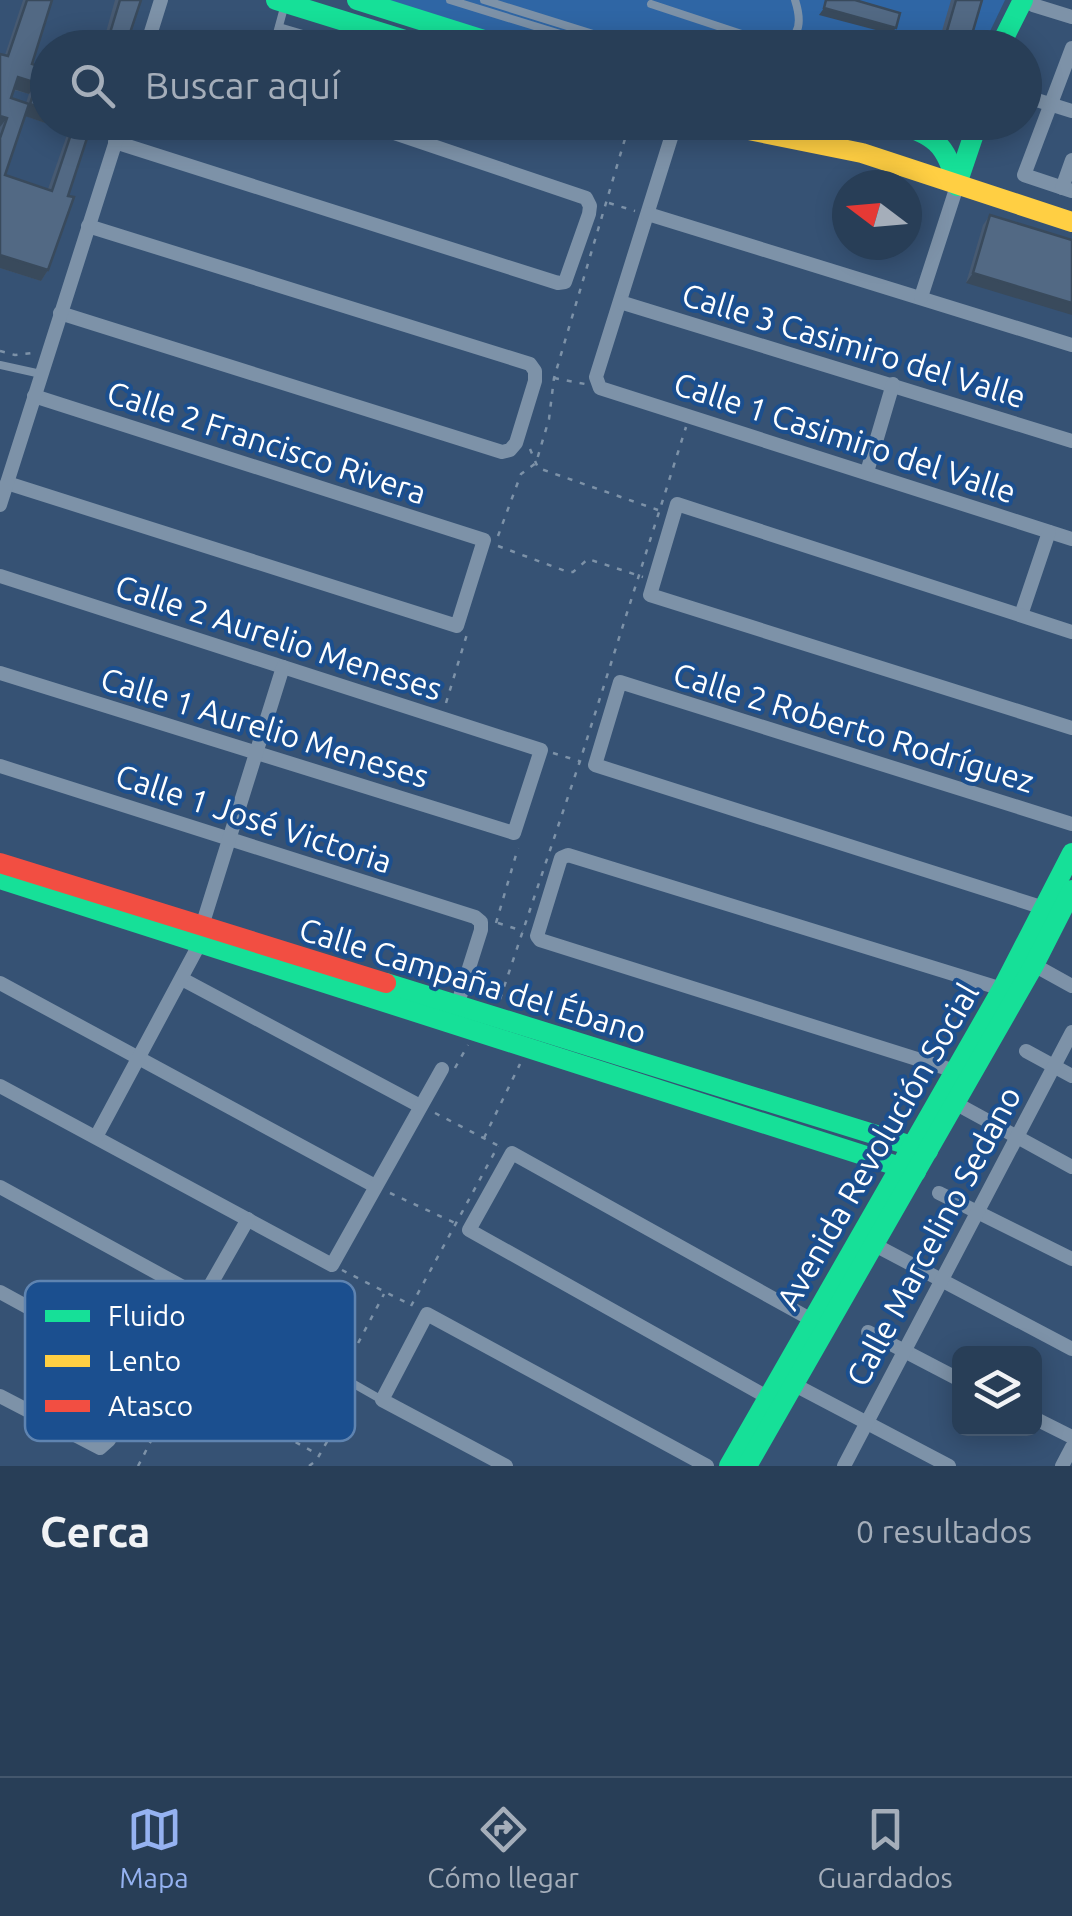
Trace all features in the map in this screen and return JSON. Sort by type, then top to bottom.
[{"type":"street","points":[[152,30],[161,0]]},
{"type":"street","points":[[357,0],[452,30]]},
{"type":"street","points":[[280,2],[372,30]]},
{"type":"street","points":[[1031,2],[1072,17]]},
{"type":"street","points":[[1012,30],[1031,2]]},
{"type":"street","points":[[1019,30],[1031,2]]},
{"type":"street","points":[[1042,128],[1072,48]]},
{"type":"street","points":[[1042,101],[1072,111]]},
{"type":"street","points":[[0,505],[115,142],[565,282],[589,214],[586,198],[415,140]]},
{"type":"street","points":[[598,385],[671,140]]},
{"type":"street","points":[[805,140],[862,153],[1072,222]]},
{"type":"street","points":[[936,140],[946,148],[957,186]]},
{"type":"street","points":[[921,296],[972,140]]},
{"type":"street","points":[[1037,140],[1024,175],[1067,190],[1072,160]]},
{"type":"street","points":[[648,214],[1072,345]]},
{"type":"street","points":[[60,313],[509,447],[535,381],[530,364],[88,226]]},
{"type":"street","name":"Calle 3 Casimiro del Valle","points":[[620,302],[1072,442]]},
{"type":"street","points":[[867,472],[893,384]]},
{"type":"street","name":"Calle 1 Casimiro del Valle","points":[[598,385],[1072,539]]},
{"type":"street","name":"Calle 2 Francisco Rivera","points":[[34,396],[484,540]]},
{"type":"street","points":[[4,485],[457,626],[484,540]]},
{"type":"street","points":[[1072,632],[670,509],[652,588],[1072,728]]},
{"type":"street","points":[[1021,616],[1050,532]]},
{"type":"street","name":"Calle 2 Aurelio Meneses","points":[[0,576],[542,750]]},
{"type":"street","points":[[96,1137],[182,979],[200,935],[283,667]]},
{"type":"street","name":"Calle 1 Aurelio Meneses","points":[[0,672],[514,834]]},
{"type":"street","name":"Calle 2 Roberto Rodríguez","points":[[587,763],[620,682],[1072,824]]},
{"type":"street","points":[[514,834],[542,750]]},
{"type":"street","points":[[587,763],[1044,908]]},
{"type":"street","name":"Calle 1 José Victoria","points":[[0,766],[475,917],[481,922],[481,930],[457,1006]]},
{"type":"street","name":"Avenida Revolución Social","points":[[729,1466],[812,1320],[920,1149],[955,1071],[1072,853]]},
{"type":"street","points":[[955,1071],[539,938],[561,858],[565,855],[1002,988]]},
{"type":"street","name":"Calle Campaña del Ébano","points":[[0,863],[200,935]]},
{"type":"street","name":"Calle Campaña del Ébano","points":[[0,879],[334,977],[528,1047],[881,1148],[920,1149]]},
{"type":"street","name":"Avenida Revolución Social","points":[[920,1149],[962,1107],[1072,890]]},
{"type":"street","points":[[1034,964],[1072,986]]},
{"type":"street","name":"Calle Campaña del Ébano","points":[[334,977],[494,1018],[881,1148],[908,1169]]},
{"type":"street","points":[[182,979],[420,1106]]},
{"type":"street","points":[[0,984],[375,1186]]},
{"type":"street","name":"Calle Marcelino Sedano","points":[[844,1466],[1072,1032]]},
{"type":"street","points":[[1026,1051],[1072,1076]]},
{"type":"street","points":[[0,1086],[332,1265],[442,1069]]},
{"type":"street","points":[[962,1107],[1072,1167]]},
{"type":"street","points":[[769,1398],[462,1227],[512,1153],[812,1320]]},
{"type":"street","name":"Avenida Revolución Social","points":[[747,1466],[873,1244],[908,1169]]},
{"type":"street","points":[[0,1188],[172,1281]]},
{"type":"street","points":[[939,1193],[1072,1259]]},
{"type":"street","points":[[213,1281],[248,1219]]},
{"type":"street","points":[[873,1244],[1072,1349]]},
{"type":"street","points":[[0,1292],[25,1307]]},
{"type":"street","points":[[506,1466],[382,1400],[427,1314],[706,1466]]},
{"type":"street","points":[[868,1332],[952,1376]]},
{"type":"street","points":[[794,1384],[949,1466]]},
{"type":"street","points":[[0,1396],[25,1410]]},
{"type":"street","points":[[1042,1422],[1072,1438]]},
{"type":"street","points":[[83,1441],[94,1447],[105,1446],[108,1441]]},
{"type":"street","points":[[1062,1466],[1072,1448]]},
{"type":"lane","points":[[450,0],[548,30]]},
{"type":"lane","points":[[484,0],[580,30]]},
{"type":"lane","points":[[795,0],[797,30]]},
{"type":"lane","points":[[277,30],[280,2]]},
{"type":"lane","points":[[651,4],[730,30]]},
{"type":"lane","points":[[278,27],[295,30]]},
{"type":"lane","points":[[0,364],[41,374]]},
{"type":"lane","points":[[355,1384],[382,1400]]},
{"type":"path","points":[[536,463],[549,420],[554,378],[625,140]]},
{"type":"path","points":[[608,203],[648,214]]},
{"type":"path","points":[[0,351],[26,354],[49,348]]},
{"type":"path","points":[[554,378],[598,385]]},
{"type":"path","points":[[494,1018],[564,803],[587,763],[636,575],[670,509],[689,416]]},
{"type":"path","points":[[509,447],[531,450],[538,468],[670,509]]},
{"type":"path","points":[[484,540],[568,572],[588,559],[636,575],[652,588]]},
{"type":"path","points":[[542,750],[587,763]]},
{"type":"path","points":[[514,834],[520,842],[496,923],[539,938]]},
{"type":"path","points":[[484,1139],[528,1047]]},
{"type":"path","points":[[332,1265],[411,1306],[462,1227],[498,1146],[420,1106]]},
{"type":"path","points":[[375,1186],[462,1227]]},
{"type":"path","points":[[355,1349],[385,1292]]},
{"type":"path","points":[[355,1391],[358,1386]]},
{"type":"path","points":[[138,1466],[151,1441]]},
{"type":"path","points":[[295,1441],[319,1455]]},
{"type":"path","points":[[310,1466],[327,1441]]},
{"type":"path","points":[[316,1461],[324,1466]]},
{"type":"shaded area","points":[[382,0],[1005,0],[991,30],[479,30]]},
{"type":"building","points":[[27,0],[52,0],[43,30],[30,30],[30,81],[18,77],[11,98],[29,104],[5,175],[52,191],[69,140],[86,140],[68,196],[74,197],[48,270],[0,255],[0,138],[7,118],[0,116],[0,54],[8,56]]},
{"type":"building","points":[[120,0],[141,0],[131,30],[111,30]]},
{"type":"building","points":[[826,0],[855,0],[900,13],[896,28],[824,8]]},
{"type":"building","points":[[956,0],[982,0],[973,30],[947,30]]},
{"type":"building","points":[[990,215],[1072,240],[1072,303],[973,273]]},
{"type":"traffic: fast","points":[[276,0],[373,30]]},
{"type":"traffic: fast","points":[[357,0],[452,30]]},
{"type":"traffic: fast","points":[[1008,30],[1023,0]]},
{"type":"traffic: fast","points":[[933,140],[948,159],[957,186]]},
{"type":"traffic: fast","points":[[957,184],[972,140]]},
{"type":"traffic: fast","points":[[729,1466],[1002,989],[1072,853]]},
{"type":"traffic: fast","points":[[0,879],[916,1172]]},
{"type":"traffic: fast","points":[[747,1466],[1034,965],[1072,890]]},
{"type":"traffic: fast","points":[[386,983],[928,1151]]},
{"type":"traffic: slow","points":[[798,140],[862,153],[1072,222]]},
{"type":"traffic: jam","points":[[0,863],[386,983]]}]
